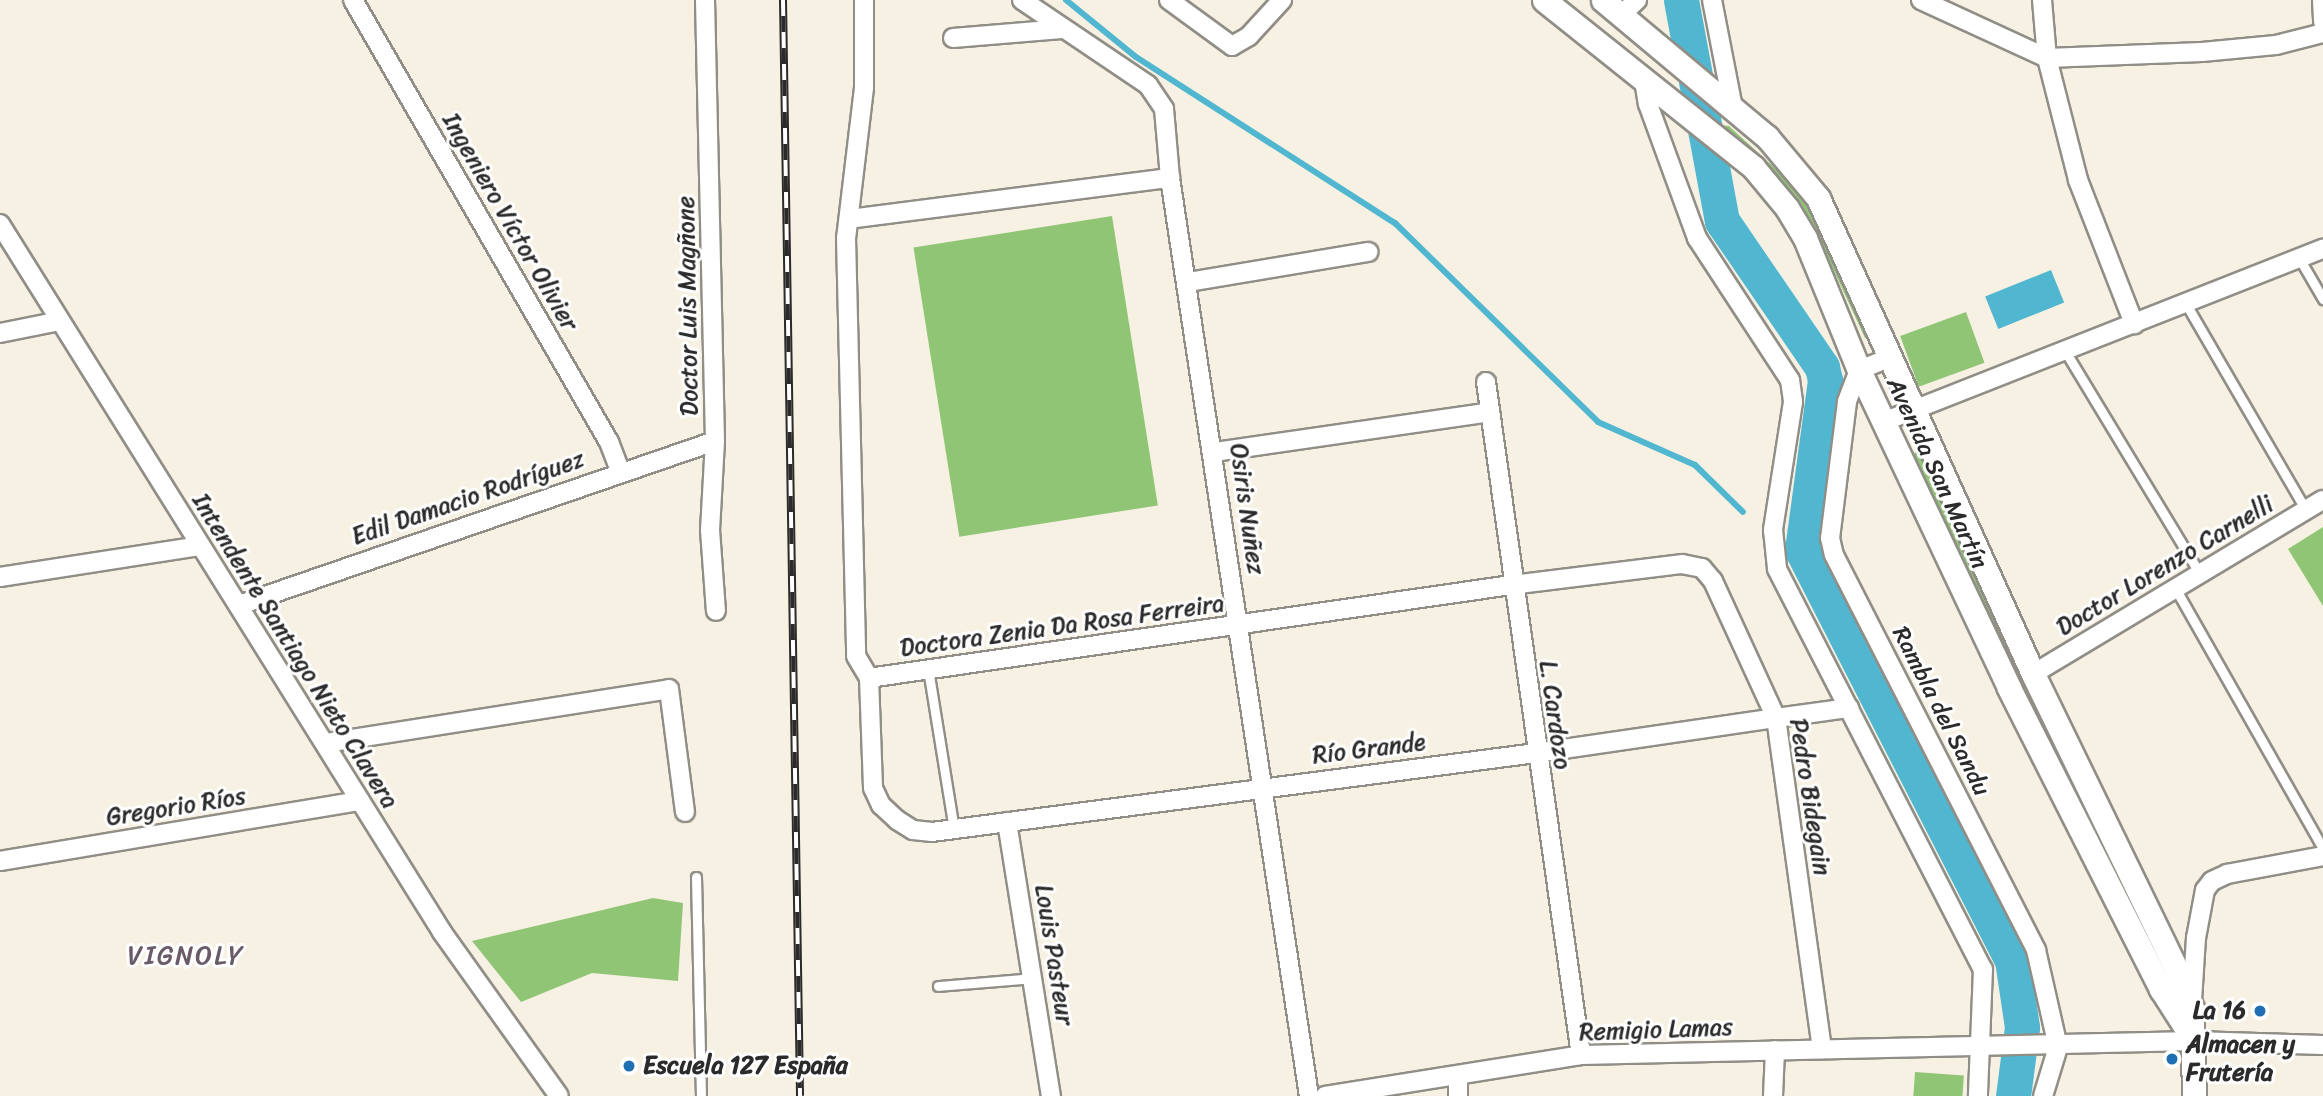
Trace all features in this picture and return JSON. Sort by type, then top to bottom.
[{"type":"street","name":"Ingeniero Víctor Olivier","points":[[353,0],[609,442],[620,471]]},
{"type":"street","name":"Doctor Luis Magñone","points":[[705,0],[715,441],[710,530],[716,611]]},
{"type":"street","points":[[864,0],[864,88],[846,238],[856,656],[869,678]]},
{"type":"street","name":"Osiris Nuñez","points":[[1022,0],[1148,85],[1160,98],[1309,1096]]},
{"type":"street","points":[[1169,0],[1232,46],[1249,36],[1282,0]]},
{"type":"street","name":"Avenida San Martín","points":[[1544,0],[1753,167],[1805,238],[1883,422],[2008,688],[2161,989],[2194,1041]]},
{"type":"street","name":"Avenida San Martín","points":[[1602,0],[1629,7],[1663,48],[1789,160],[1818,198],[2033,674],[2192,1008]]},
{"type":"street","points":[[1712,0],[1733,108]]},
{"type":"street","points":[[1921,0],[2047,58],[2202,52],[2276,45],[2323,33]]},
{"type":"street","points":[[2042,0],[2047,58],[2078,180],[2134,324]]},
{"type":"street","points":[[2322,0],[2323,22]]},
{"type":"street","points":[[953,38],[1062,29]]},
{"type":"street","points":[[1649,83],[1648,104],[1697,238],[1790,380],[1793,402],[1773,551],[1777,569],[1983,970],[1985,1048],[1978,1096]]},
{"type":"street","points":[[849,219],[1170,178]]},
{"type":"street","name":"Intendente Santiago Nieto Clavera","points":[[0,224],[442,932],[559,1096]]},
{"type":"street","points":[[1883,422],[2323,249]]},
{"type":"street","points":[[1189,282],[1369,253]]},
{"type":"street","points":[[0,333],[60,321]]},
{"type":"street","points":[[1860,370],[1889,358]]},
{"type":"street","name":"Rambla del Sandu","points":[[1860,370],[1847,402],[1830,538],[1834,555],[2036,950],[2052,1047],[2043,1096]]},
{"type":"street","name":"L. Cardozo","points":[[1486,382],[1511,585],[1581,1055]]},
{"type":"street","points":[[1214,452],[1490,412]]},
{"type":"street","name":"Edil Damacio Rodríguez","points":[[239,605],[620,471],[715,441]]},
{"type":"street","name":"Doctor Lorenzo Carnelli","points":[[2033,674],[2323,500]]},
{"type":"street","points":[[0,577],[201,546]]},
{"type":"street","name":"Doctora Zenia Da Rosa Ferreira","points":[[897,820],[881,805],[873,788],[869,678],[1239,627],[1511,585],[1682,564],[1702,568]]},
{"type":"street","name":"Pedro Bidegain","points":[[1702,568],[1713,581],[1776,718],[1822,1049]]},
{"type":"street","points":[[326,743],[669,689],[685,812]]},
{"type":"street","name":"Río Grande","points":[[897,820],[913,830],[954,830],[1263,787],[1536,753],[1849,708]]},
{"type":"street","name":"Gregorio Ríos","points":[[0,860],[360,801]]},
{"type":"street","name":"Louis Pasteur","points":[[1007,822],[1035,978],[1051,1096]]},
{"type":"street","points":[[2194,1096],[2192,1008],[2196,938],[2205,890],[2227,874],[2323,856]]},
{"type":"street","name":"Remigio Lamas","points":[[1325,1096],[1458,1077],[1581,1055],[2052,1047],[2194,1041],[2323,1045]]},
{"type":"street","points":[[1773,1096],[1775,1051]]},
{"type":"street","points":[[1458,1077],[1458,1096]]},
{"type":"lane","points":[[2299,258],[2323,299]]},
{"type":"lane","points":[[2186,304],[2306,510]]},
{"type":"lane","points":[[2065,351],[2200,574]]},
{"type":"lane","points":[[2175,588],[2323,848]]},
{"type":"lane","points":[[928,668],[954,830]]},
{"type":"lane","points":[[696,877],[701,1096]]},
{"type":"lane","points":[[938,986],[1035,978]]},
{"type":"green space","points":[[1719,125],[1729,126],[1801,192],[1869,338],[1865,338],[1810,219],[1784,185]]},
{"type":"green space","points":[[1112,216],[1158,505],[959,537],[913,247]]},
{"type":"green space","points":[[1966,312],[1984,363],[1919,387],[1900,336]]},
{"type":"green space","points":[[1918,448],[2030,696],[2167,971],[2163,973],[2024,698],[1914,454]]},
{"type":"green space","points":[[2323,527],[2323,606],[2288,549]]},
{"type":"green space","points":[[653,898],[683,903],[678,981],[592,973],[521,1002],[472,941]]},
{"type":"green space","points":[[1915,1072],[1964,1075],[1962,1096],[1913,1096]]},
{"type":"water","points":[[2051,270],[2064,302],[1998,329],[1985,297]]},
{"type":"waterway","points":[[1066,0],[1136,57],[1395,223],[1598,422],[1695,465],[1743,512]]},
{"type":"waterway","points":[[1681,0],[1722,221],[1822,367],[1825,380],[1802,550],[2012,960],[2022,1027],[2013,1096]]},
{"type":"railway","points":[[783,0],[800,1096]]},
{"type":"place","name":"La 16","points":[[2260,1011]]},
{"type":"place","name":"Almacen y Frutería","points":[[2172,1059]]},
{"type":"place","name":"Escuela 127 España","points":[[629,1066]]},
{"type":"district","name":"VIGNOLY","points":[[186,956]]}]
